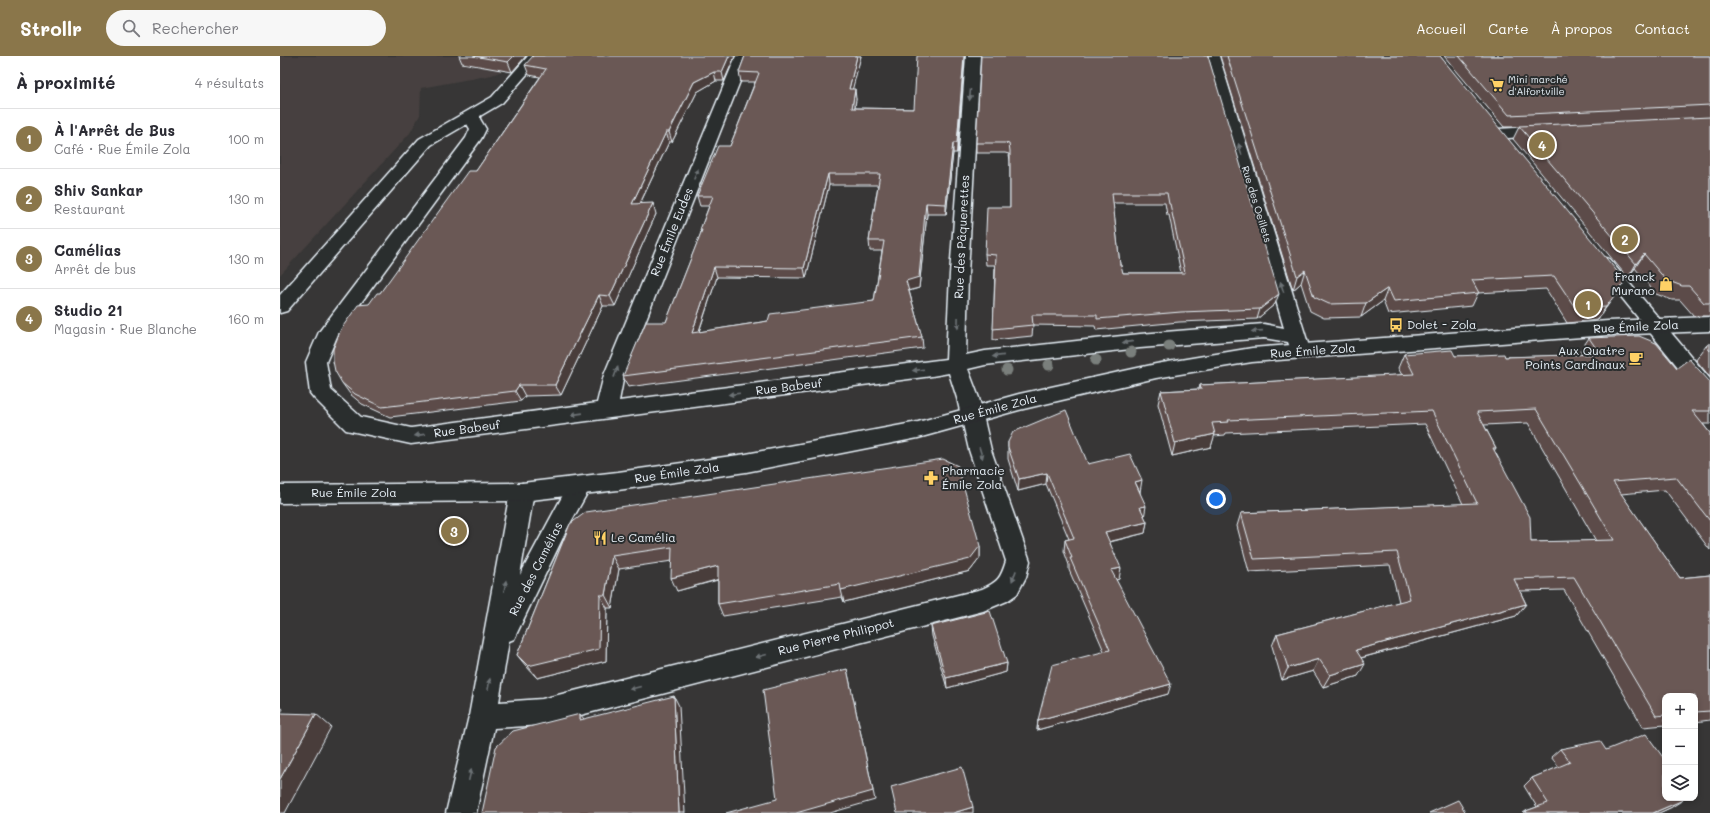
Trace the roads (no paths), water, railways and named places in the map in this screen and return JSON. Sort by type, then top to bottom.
[{"type":"street","points":[[280,307],[425,142],[497,100],[536,56]]},
{"type":"street","name":"Rue Émile Eudes","points":[[606,410],[614,375],[743,56]]},
{"type":"street","name":"Rue des Pâquerettes","points":[[971,415],[968,398],[956,364],[959,274],[973,56]]},
{"type":"street","name":"Rue des Oeillets","points":[[1212,56],[1294,326],[1298,344]]},
{"type":"street","name":"Rue Babeuf","points":[[473,114],[472,119],[478,129],[473,140],[328,332],[316,362],[321,393],[354,424],[411,436],[932,369],[956,364]]},
{"type":"street","points":[[1498,134],[1564,130]]},
{"type":"street","points":[[1592,250],[1710,393]]},
{"type":"street","name":"Rue Émile Zola","points":[[280,494],[522,492],[579,486],[746,463],[918,430],[1019,402],[1156,371],[1252,355],[1298,344],[1600,328],[1710,324]]},
{"type":"street","name":"Rue Émile Zola","points":[[956,364],[993,357],[1140,341],[1256,331],[1264,331],[1298,344]]},
{"type":"street","name":"Rue Pierre Philippot","points":[[483,716],[542,712],[975,602],[1002,593],[1014,579],[1018,561],[980,450],[971,415]]},
{"type":"street","name":"Rue des Camélias","points":[[494,652],[557,526],[579,486]]},
{"type":"street","name":"Rue des Camélias","points":[[462,813],[483,716],[522,492]]},
{"type":"place","name":"Mini marché d'Alfortville","points":[[1497,85]]},
{"type":"place","name":"Studio 21","points":[[1542,145]]},
{"type":"place","name":"Shiv Sankar","points":[[1625,239]]},
{"type":"place","name":"Franck Murano","points":[[1666,284]]},
{"type":"place","name":"À l'Arrêt de Bus","points":[[1588,304]]},
{"type":"place","name":"Dolet - Zola","points":[[1396,325]]},
{"type":"place","name":"Aux Quatre Points Cardinaux","points":[[1636,358]]},
{"type":"place","name":"Pharmacie Émile Zola","points":[[931,478]]},
{"type":"place","name":"Camélias","points":[[454,531]]},
{"type":"place","name":"Le Camélia","points":[[600,538]]}]
